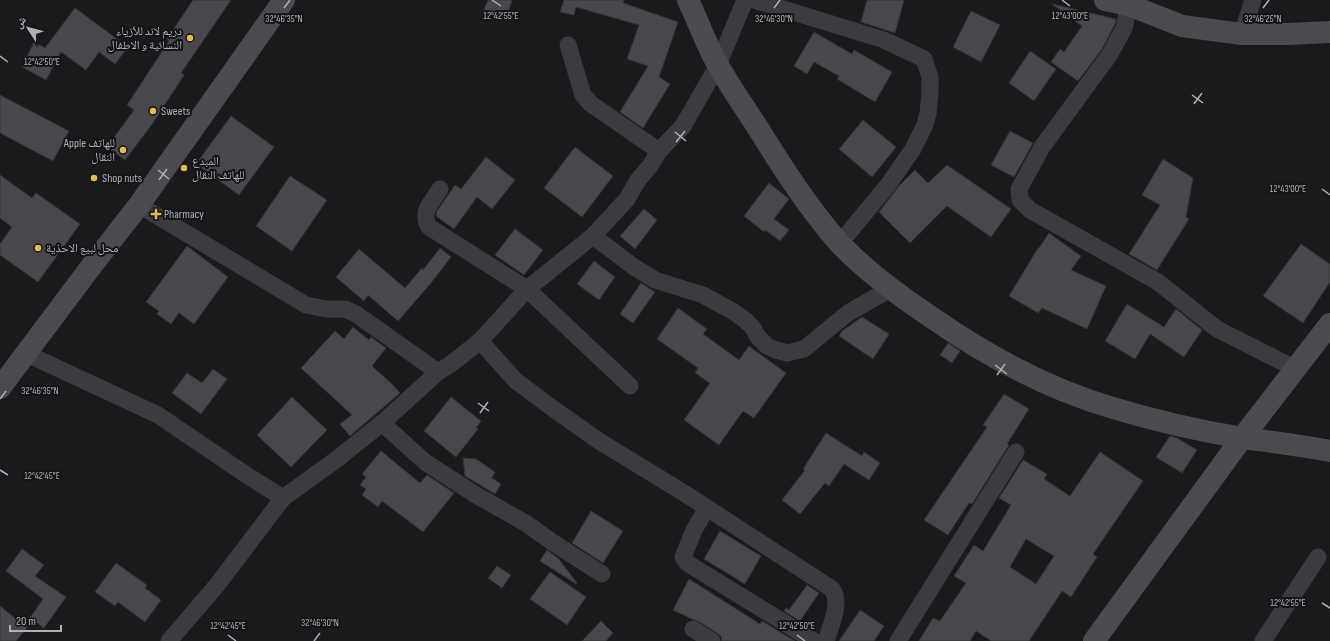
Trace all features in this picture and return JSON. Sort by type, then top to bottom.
[{"type":"street","points":[[0,388],[25,353],[139,205],[284,0]]},
{"type":"street","points":[[688,0],[718,65],[780,163],[808,204],[840,243],[867,270],[890,289],[956,335],[1027,375],[1051,386],[1138,415],[1190,428],[1242,438],[1298,445],[1330,451]]},
{"type":"street","points":[[169,641],[217,585],[283,498],[337,459],[382,423],[438,372],[451,364],[480,341],[527,289],[593,236],[627,199],[638,180],[650,166],[659,151],[683,126],[718,65],[745,0]]},
{"type":"street","points":[[754,0],[884,40],[924,59],[930,76],[930,84],[928,114],[924,127],[913,149],[888,185],[840,243]]},
{"type":"street","points":[[1105,0],[1129,5],[1182,26],[1242,34],[1330,32]]},
{"type":"street","points":[[1242,34],[1253,0]]},
{"type":"street","points":[[1129,5],[1124,28],[1113,49],[1042,147],[1019,189],[1020,200],[1030,210],[1158,282],[1218,329],[1296,369]]},
{"type":"street","points":[[568,45],[583,94],[591,104],[659,151]]},
{"type":"street","points":[[440,189],[426,212],[426,222],[429,227],[527,289],[630,386]]},
{"type":"street","points":[[139,205],[306,305],[326,309],[345,309],[356,314],[438,372]]},
{"type":"street","points":[[593,236],[634,267],[655,280],[703,295],[734,312],[753,328],[758,337],[767,346],[786,353],[804,349],[848,313],[890,289]]},
{"type":"street","points":[[1094,641],[1242,438],[1330,324]]},
{"type":"street","points":[[480,341],[516,381],[536,397],[599,441],[707,508],[832,589],[836,594],[836,602],[826,641]]},
{"type":"street","points":[[25,353],[158,415],[283,498]]},
{"type":"street","points":[[382,423],[425,462],[476,495],[527,524],[602,574]]},
{"type":"street","points":[[898,641],[1016,452]]},
{"type":"street","points":[[707,508],[694,530],[682,557],[687,563],[814,641]]},
{"type":"street","points":[[1263,641],[1318,557]]},
{"type":"street","points":[[693,629],[712,641]]},
{"type":"building","points":[[193,0],[231,0],[181,73],[184,75],[153,123],[125,160],[107,147],[134,110],[127,105],[169,41],[167,39]]},
{"type":"building","points":[[488,0],[512,0],[506,19],[483,12]]},
{"type":"building","points":[[564,0],[624,0],[623,3],[678,22],[659,77],[670,84],[643,128],[620,112],[648,66],[627,59],[639,25],[576,7],[574,15],[560,12]]},
{"type":"building","points":[[867,0],[904,0],[895,33],[861,22]]},
{"type":"building","points":[[1052,4],[1116,19],[1115,24],[1102,49],[1078,81],[1051,62],[1060,49],[1064,52],[1082,26]]},
{"type":"building","points":[[75,8],[128,47],[115,64],[99,52],[86,70],[61,52],[46,80],[22,67],[34,42],[45,48]]},
{"type":"building","points":[[971,11],[1000,25],[981,62],[953,47]]},
{"type":"building","points":[[814,32],[852,54],[854,50],[892,72],[875,102],[837,79],[839,76],[814,62],[807,74],[794,66]]},
{"type":"building","points":[[1030,51],[1056,69],[1034,101],[1009,83]]},
{"type":"building","points":[[0,95],[69,131],[53,161],[0,133]]},
{"type":"building","points":[[231,116],[274,147],[239,195],[196,164]]},
{"type":"building","points":[[863,120],[896,147],[872,177],[839,149]]},
{"type":"building","points":[[1010,131],[1033,143],[1014,177],[991,165]]},
{"type":"building","points":[[575,147],[613,176],[582,217],[544,188]]},
{"type":"building","points":[[486,157],[515,180],[492,209],[477,197],[454,229],[436,216],[437,211],[455,185],[461,189]]},
{"type":"building","points":[[1163,159],[1193,178],[1186,217],[1189,219],[1157,270],[1129,254],[1160,205],[1142,195]]},
{"type":"building","points":[[947,165],[1011,209],[991,237],[947,206],[910,243],[879,212],[899,186],[915,170],[928,183]]},
{"type":"building","points":[[0,175],[32,198],[36,193],[80,224],[38,282],[0,255],[0,244],[12,227],[0,218]]},
{"type":"building","points":[[290,176],[327,200],[292,251],[256,226]]},
{"type":"building","points":[[769,183],[789,199],[774,219],[789,230],[780,241],[765,230],[764,232],[744,216]]},
{"type":"building","points":[[644,209],[657,220],[635,249],[620,236]]},
{"type":"building","points":[[515,229],[543,250],[524,275],[495,255]]},
{"type":"building","points":[[1049,233],[1081,256],[1071,270],[1106,286],[1087,329],[1042,308],[1038,313],[1009,296],[1038,248]]},
{"type":"building","points":[[1301,244],[1330,264],[1330,282],[1303,323],[1263,296]]},
{"type":"building","points":[[187,246],[228,277],[194,324],[179,313],[171,324],[157,314],[159,311],[146,302]]},
{"type":"building","points":[[440,248],[451,257],[398,321],[368,295],[364,301],[336,277],[359,249],[405,288],[422,268],[423,270]]},
{"type":"building","points":[[594,261],[615,277],[599,300],[577,284]]},
{"type":"building","points":[[641,283],[655,292],[633,323],[620,314]]},
{"type":"building","points":[[1127,304],[1164,327],[1176,309],[1202,330],[1184,357],[1150,334],[1135,359],[1105,341]]},
{"type":"building","points":[[678,308],[707,329],[703,334],[739,360],[749,346],[786,373],[754,418],[743,411],[719,445],[684,420],[710,383],[695,373],[698,368],[657,339]]},
{"type":"building","points":[[862,317],[889,334],[873,359],[839,336],[842,331]]},
{"type":"building","points":[[353,327],[369,340],[371,337],[386,348],[372,366],[400,393],[350,436],[340,424],[352,415],[301,368],[335,331],[344,339]]},
{"type":"building","points":[[948,343],[960,351],[952,363],[940,355]]},
{"type":"building","points":[[213,369],[227,379],[201,414],[172,393],[187,373],[202,383]]},
{"type":"building","points":[[1004,394],[1029,409],[1007,444],[1009,445],[972,504],[969,503],[948,535],[924,520],[987,427],[983,425]]},
{"type":"building","points":[[292,397],[327,430],[291,467],[257,435]]},
{"type":"building","points":[[451,397],[481,421],[476,428],[478,429],[456,457],[424,431]]},
{"type":"building","points":[[826,433],[862,456],[864,452],[880,463],[869,480],[844,464],[829,486],[825,483],[800,514],[782,500],[805,470],[803,469]]},
{"type":"building","points":[[1170,436],[1177,438],[1197,450],[1182,473],[1156,457]]},
{"type":"building","points":[[381,451],[420,483],[427,475],[454,493],[423,532],[382,501],[378,507],[362,495],[366,489],[360,485],[366,477],[362,474]]},
{"type":"building","points":[[1100,452],[1143,481],[1093,554],[1097,557],[1071,597],[1062,591],[1029,641],[991,641],[976,631],[970,641],[919,641],[933,618],[940,621],[966,583],[954,576],[974,545],[983,551],[1011,505],[999,498],[1023,460],[1047,474],[1044,479],[1070,496]],"holes":[[[1026,539],[1054,556],[1036,584],[1010,567]]]},
{"type":"building","points":[[463,458],[476,459],[495,472],[492,478],[501,484],[495,494],[465,476]]},
{"type":"building","points":[[591,511],[623,531],[603,563],[572,543]]},
{"type":"building","points":[[720,531],[761,556],[745,584],[704,559]]},
{"type":"building","points":[[22,549],[44,565],[35,576],[66,597],[44,628],[30,618],[43,599],[6,571]]},
{"type":"building","points":[[547,550],[558,558],[577,583],[576,584],[540,561]]},
{"type":"building","points":[[116,563],[147,585],[145,588],[161,600],[145,622],[118,602],[115,606],[95,592]]},
{"type":"building","points":[[497,566],[511,575],[502,588],[488,578]]},
{"type":"building","points":[[550,572],[586,597],[567,625],[530,599]]},
{"type":"building","points":[[689,579],[760,624],[762,621],[795,641],[722,641],[721,636],[717,633],[698,621],[673,610]]},
{"type":"building","points":[[807,585],[819,593],[800,621],[784,611],[786,608],[789,610]]},
{"type":"building","points":[[0,606],[27,628],[16,641],[0,641]]},
{"type":"building","points":[[860,610],[884,626],[874,641],[839,641]]},
{"type":"building","points":[[601,621],[613,633],[606,641],[582,641]]},
{"type":"place","name":"دريم لاند للأزياء النسائية و الاطفال","points":[[190,38]]},
{"type":"place","name":"Sweets","points":[[153,111]]},
{"type":"place","name":"Apple للهاتف النقال","points":[[123,150]]},
{"type":"place","name":"المبدع للهاتف النقال","points":[[184,168]]},
{"type":"place","name":"Shop nuts","points":[[94,178]]},
{"type":"place","name":"Pharmacy","points":[[156,214]]},
{"type":"place","name":"محل لبيع الاحذية","points":[[38,248]]}]
